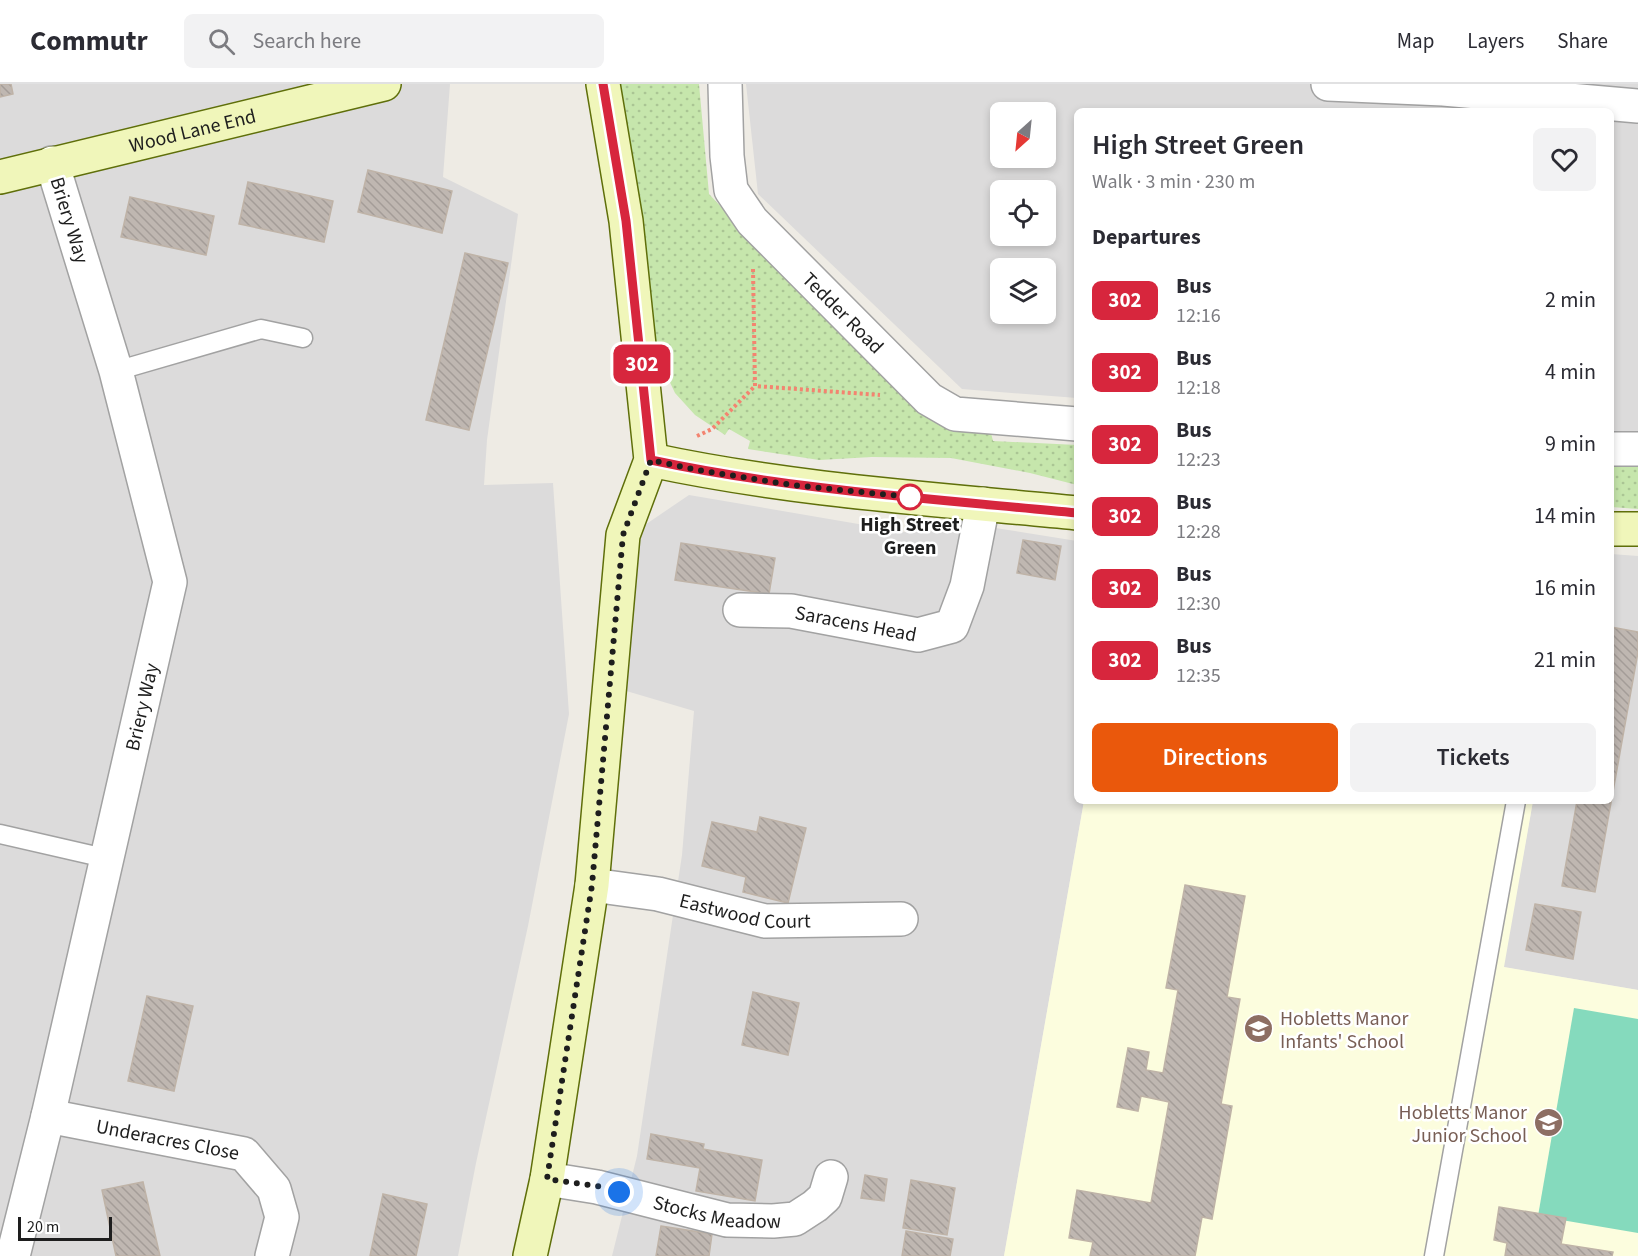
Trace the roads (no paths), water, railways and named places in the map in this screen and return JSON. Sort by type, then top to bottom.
[{"type":"street","name":"Wood Lane End","points":[[0,177],[384,84]]},
{"type":"street","points":[[530,1256],[547,1179],[592,885],[623,535],[651,460],[626,221],[603,84]]},
{"type":"street","name":"Tedder Road","points":[[725,84],[727,156],[731,190],[752,221],[929,399],[955,414],[1074,424]]},
{"type":"street","points":[[1328,84],[1443,100],[1638,106]]},
{"type":"street","name":"Briery Way","points":[[12,1256],[48,1116],[170,582],[116,371],[52,163]]},
{"type":"street","points":[[1614,449],[1638,449]]},
{"type":"street","points":[[651,460],[792,485],[1074,513]]},
{"type":"street","name":"Saracens Head","points":[[740,610],[791,611],[918,635],[952,626],[967,586],[983,504]]},
{"type":"street","points":[[1614,529],[1638,529]]},
{"type":"street","name":"Eastwood Court","points":[[592,885],[658,894],[765,921],[901,919]]},
{"type":"street","name":"Underacres Close","points":[[48,1116],[244,1154],[274,1189],[282,1217],[272,1256]]},
{"type":"street","name":"Stocks Meadow","points":[[547,1179],[597,1186],[727,1220],[773,1221],[795,1219],[815,1206],[825,1197],[831,1177]]},
{"type":"lane","points":[[116,371],[261,329],[303,338]]},
{"type":"lane","points":[[1434,1256],[1515,804]]},
{"type":"lane","points":[[0,834],[108,859]]},
{"type":"place","name":"High Street Green","points":[[910,497]]},
{"type":"place","name":"Hobletts Manor Infants' School","points":[[1259,1029]]},
{"type":"place","name":"Hobletts Manor Junior School","points":[[1548,1123]]}]
